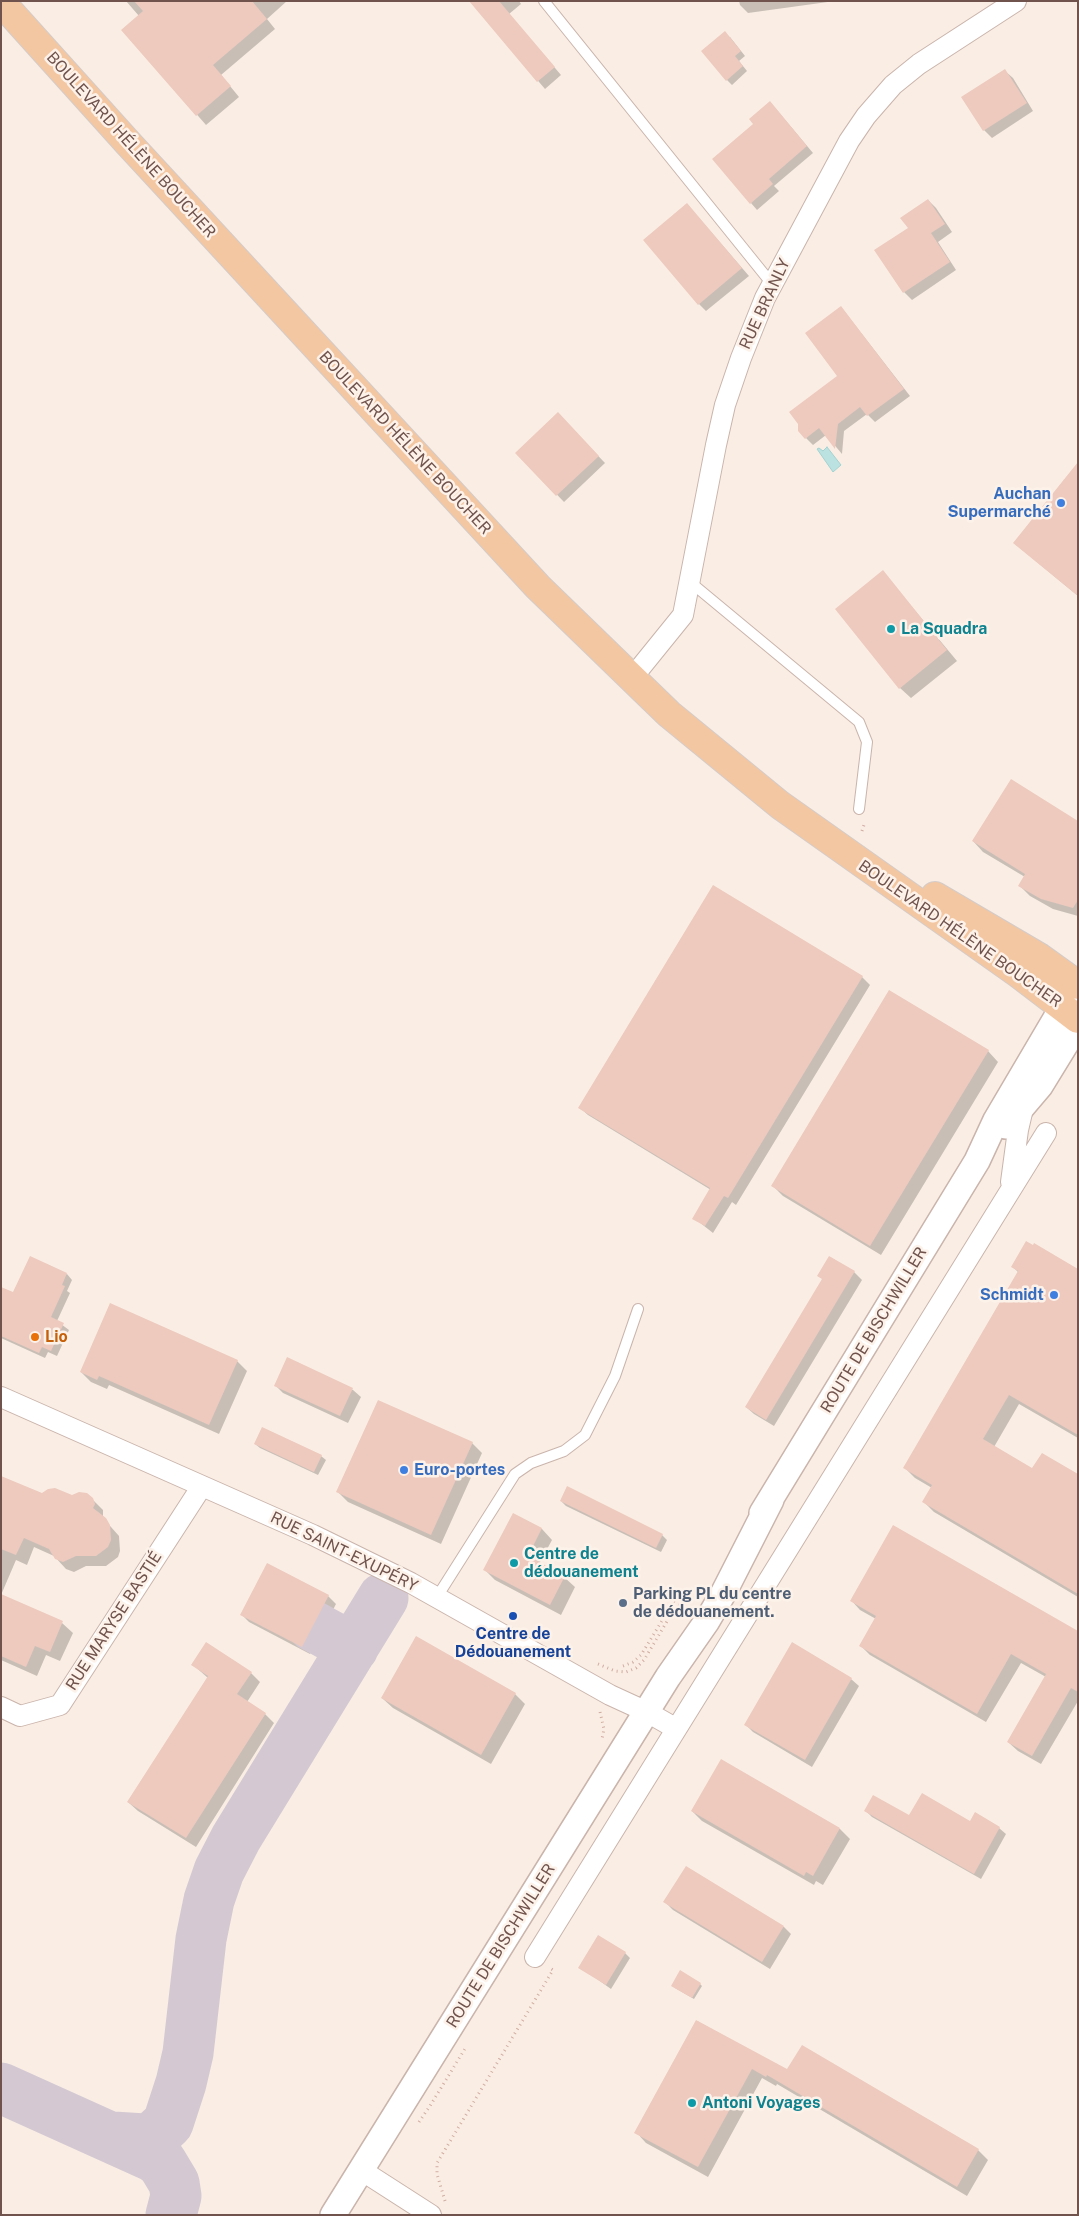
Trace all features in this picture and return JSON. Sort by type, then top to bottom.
[{"type":"main road","name":"BOULEVARD HÉLÈNE BOUCHER","points":[[1,2],[128,143],[538,587],[686,728],[780,805],[854,840],[937,897],[1039,957],[1077,984]]},
{"type":"main road","name":"BOULEVARD HÉLÈNE BOUCHER","points":[[854,840],[1073,1017]]},
{"type":"street","name":"RUE BRANLY","points":[[632,678],[683,615],[726,405],[741,358],[772,284],[849,141],[871,109],[893,85],[919,64],[1016,1]]},
{"type":"street","name":"ROUTE DE BISCHWILLER","points":[[977,1161],[1040,1086],[1073,1017],[1077,984]]},
{"type":"street","name":"ROUTE DE BISCHWILLER","points":[[333,2215],[647,1712],[668,1677],[684,1637],[700,1608],[722,1571],[770,1500],[977,1161],[996,1120],[1073,1017]]},
{"type":"street","points":[[1010,1188],[1018,1130],[1024,1104]]},
{"type":"street","points":[[535,1957],[675,1728],[1046,1133]]},
{"type":"street","name":"RUE SAINT-EXUPÉRY","points":[[1,1397],[313,1535],[437,1597],[610,1695],[647,1712],[675,1728]]},
{"type":"street","name":"RUE MARYSE BASTIÉ","points":[[1,1708],[20,1716],[60,1705],[202,1486]]},
{"type":"street","points":[[361,2170],[440,2211]]},
{"type":"lane","points":[[544,1],[772,284]]},
{"type":"lane","points":[[690,581],[859,722],[867,742],[859,809]]},
{"type":"lane","points":[[437,1597],[515,1474],[532,1462],[564,1450],[585,1435],[615,1376],[638,1309]]},
{"type":"path","points":[[624,1666],[633,1662],[641,1654],[674,1601],[688,1610]]},
{"type":"path","points":[[626,1672],[636,1668],[644,1660],[675,1608],[685,1614]]},
{"type":"path","points":[[440,2211],[437,2163],[553,1970],[535,1957]]},
{"type":"water","points":[[827,447],[841,465],[833,472],[817,449],[819,448],[823,451]]},
{"type":"building","points":[[134,1],[252,1],[267,19],[213,65],[231,86],[196,116],[121,30],[143,11]]},
{"type":"building","points":[[469,1],[499,1],[555,67],[537,82]]},
{"type":"building","points":[[725,31],[741,51],[735,56],[743,66],[726,81],[701,51]]},
{"type":"building","points":[[1005,69],[1027,103],[983,131],[961,97]]},
{"type":"building","points":[[770,101],[807,146],[769,179],[773,184],[750,204],[712,159],[753,124],[749,119]]},
{"type":"building","points":[[928,199],[945,224],[931,233],[950,262],[903,293],[874,250],[908,228],[900,218]]},
{"type":"building","points":[[687,203],[742,268],[698,305],[643,240]]},
{"type":"building","points":[[841,306],[904,389],[867,416],[860,407],[838,424],[835,449],[819,428],[805,439],[798,431],[798,424],[789,412],[837,376],[805,333]]},
{"type":"building","points":[[558,412],[599,456],[556,496],[515,453]]},
{"type":"building","name":"Auchan Supermarché","points":[[1078,462],[1078,596],[1013,543]]},
{"type":"building","name":"La Squadra","points":[[883,570],[947,650],[899,689],[835,609]]},
{"type":"building","points":[[1011,779],[1078,821],[1078,900],[1073,908],[1041,899],[1018,886],[1025,874],[972,841]]},
{"type":"building","points":[[713,885],[863,976],[728,1198],[724,1196],[705,1226],[692,1219],[710,1188],[578,1108]]},
{"type":"building","points":[[889,990],[989,1050],[870,1246],[771,1186]]},
{"type":"building","points":[[1026,1241],[1033,1245],[1034,1243],[1078,1269],[1078,1435],[1009,1395],[983,1439],[1032,1468],[1042,1453],[1078,1474],[1078,1594],[922,1502],[932,1485],[903,1468],[1018,1271],[1011,1267]]},
{"type":"building","points":[[30,1256],[67,1273],[62,1285],[65,1286],[51,1317],[64,1323],[51,1351],[42,1347],[39,1353],[1,1336],[1,1287],[13,1292]]},
{"type":"building","points":[[829,1256],[855,1271],[766,1420],[745,1407],[822,1279],[817,1276]]},
{"type":"building","points":[[110,1303],[238,1360],[209,1425],[99,1376],[97,1380],[80,1372]]},
{"type":"building","points":[[287,1357],[353,1388],[340,1416],[274,1386]]},
{"type":"building","points":[[378,1400],[473,1442],[431,1535],[336,1492]]},
{"type":"building","points":[[262,1427],[322,1455],[314,1472],[254,1444]]},
{"type":"building","points":[[1,1476],[42,1493],[48,1489],[55,1488],[72,1495],[79,1492],[87,1493],[93,1498],[95,1504],[93,1508],[106,1518],[110,1525],[111,1540],[108,1547],[96,1556],[76,1556],[63,1562],[55,1559],[49,1549],[24,1538],[16,1555],[1,1549]]},
{"type":"building","points":[[567,1486],[663,1534],[656,1548],[560,1501]]},
{"type":"building","name":"Centre de dédouanement","points":[[513,1513],[542,1528],[528,1556],[565,1576],[550,1605],[483,1570]]},
{"type":"building","points":[[893,1525],[1078,1631],[1078,1692],[1071,1688],[1032,1756],[1007,1742],[1046,1674],[1011,1654],[977,1714],[859,1646],[876,1616],[850,1601]]},
{"type":"building","points":[[267,1563],[329,1595],[302,1647],[240,1615]]},
{"type":"building","points":[[1,1594],[63,1621],[50,1652],[35,1646],[26,1667],[1,1656]]},
{"type":"building","points":[[416,1636],[516,1693],[481,1755],[381,1698]]},
{"type":"building","points":[[206,1642],[252,1672],[237,1694],[266,1713],[186,1838],[127,1802],[208,1676],[191,1665]]},
{"type":"building","points":[[792,1642],[852,1678],[805,1760],[744,1725]]},
{"type":"building","points":[[721,1759],[840,1828],[813,1876],[806,1872],[804,1876],[691,1811]]},
{"type":"building","points":[[922,1793],[970,1821],[975,1812],[1000,1827],[974,1874],[864,1811],[873,1795],[909,1815]]},
{"type":"building","points":[[686,1866],[784,1926],[762,1962],[663,1902]]},
{"type":"building","points":[[598,1935],[626,1952],[606,1985],[578,1968]]},
{"type":"building","points":[[680,1970],[701,1983],[692,1998],[671,1986]]},
{"type":"building","points":[[696,2020],[787,2069],[802,2045],[979,2149],[957,2187],[767,2075],[766,2077],[752,2069],[698,2167],[634,2133]]},
{"type":"taxiway","points":[[113,2137],[145,2139],[154,2136],[168,2123],[181,2083],[188,2053],[201,1939],[209,1900],[219,1871],[236,1838],[383,1598]]},
{"type":"taxiway","points":[[313,1626],[353,1648]]},
{"type":"taxiway","points":[[1,2088],[154,2157],[162,2163],[174,2183],[176,2196],[171,2215]]},
{"type":"place","name":"Auchan Supermarché","points":[[1061,503]]},
{"type":"place","name":"La Squadra","points":[[891,629]]},
{"type":"place","name":"Schmidt","points":[[1054,1295]]},
{"type":"place","name":"Lio","points":[[35,1337]]},
{"type":"place","name":"Euro-portes","points":[[404,1470]]},
{"type":"place","name":"Centre de dédouanement","points":[[514,1563]]},
{"type":"place","name":"Parking PL du centre de dédouanement.","points":[[623,1603]]},
{"type":"place","name":"Centre de Dédouanement","points":[[513,1616]]},
{"type":"place","name":"Antoni Voyages","points":[[692,2103]]}]
